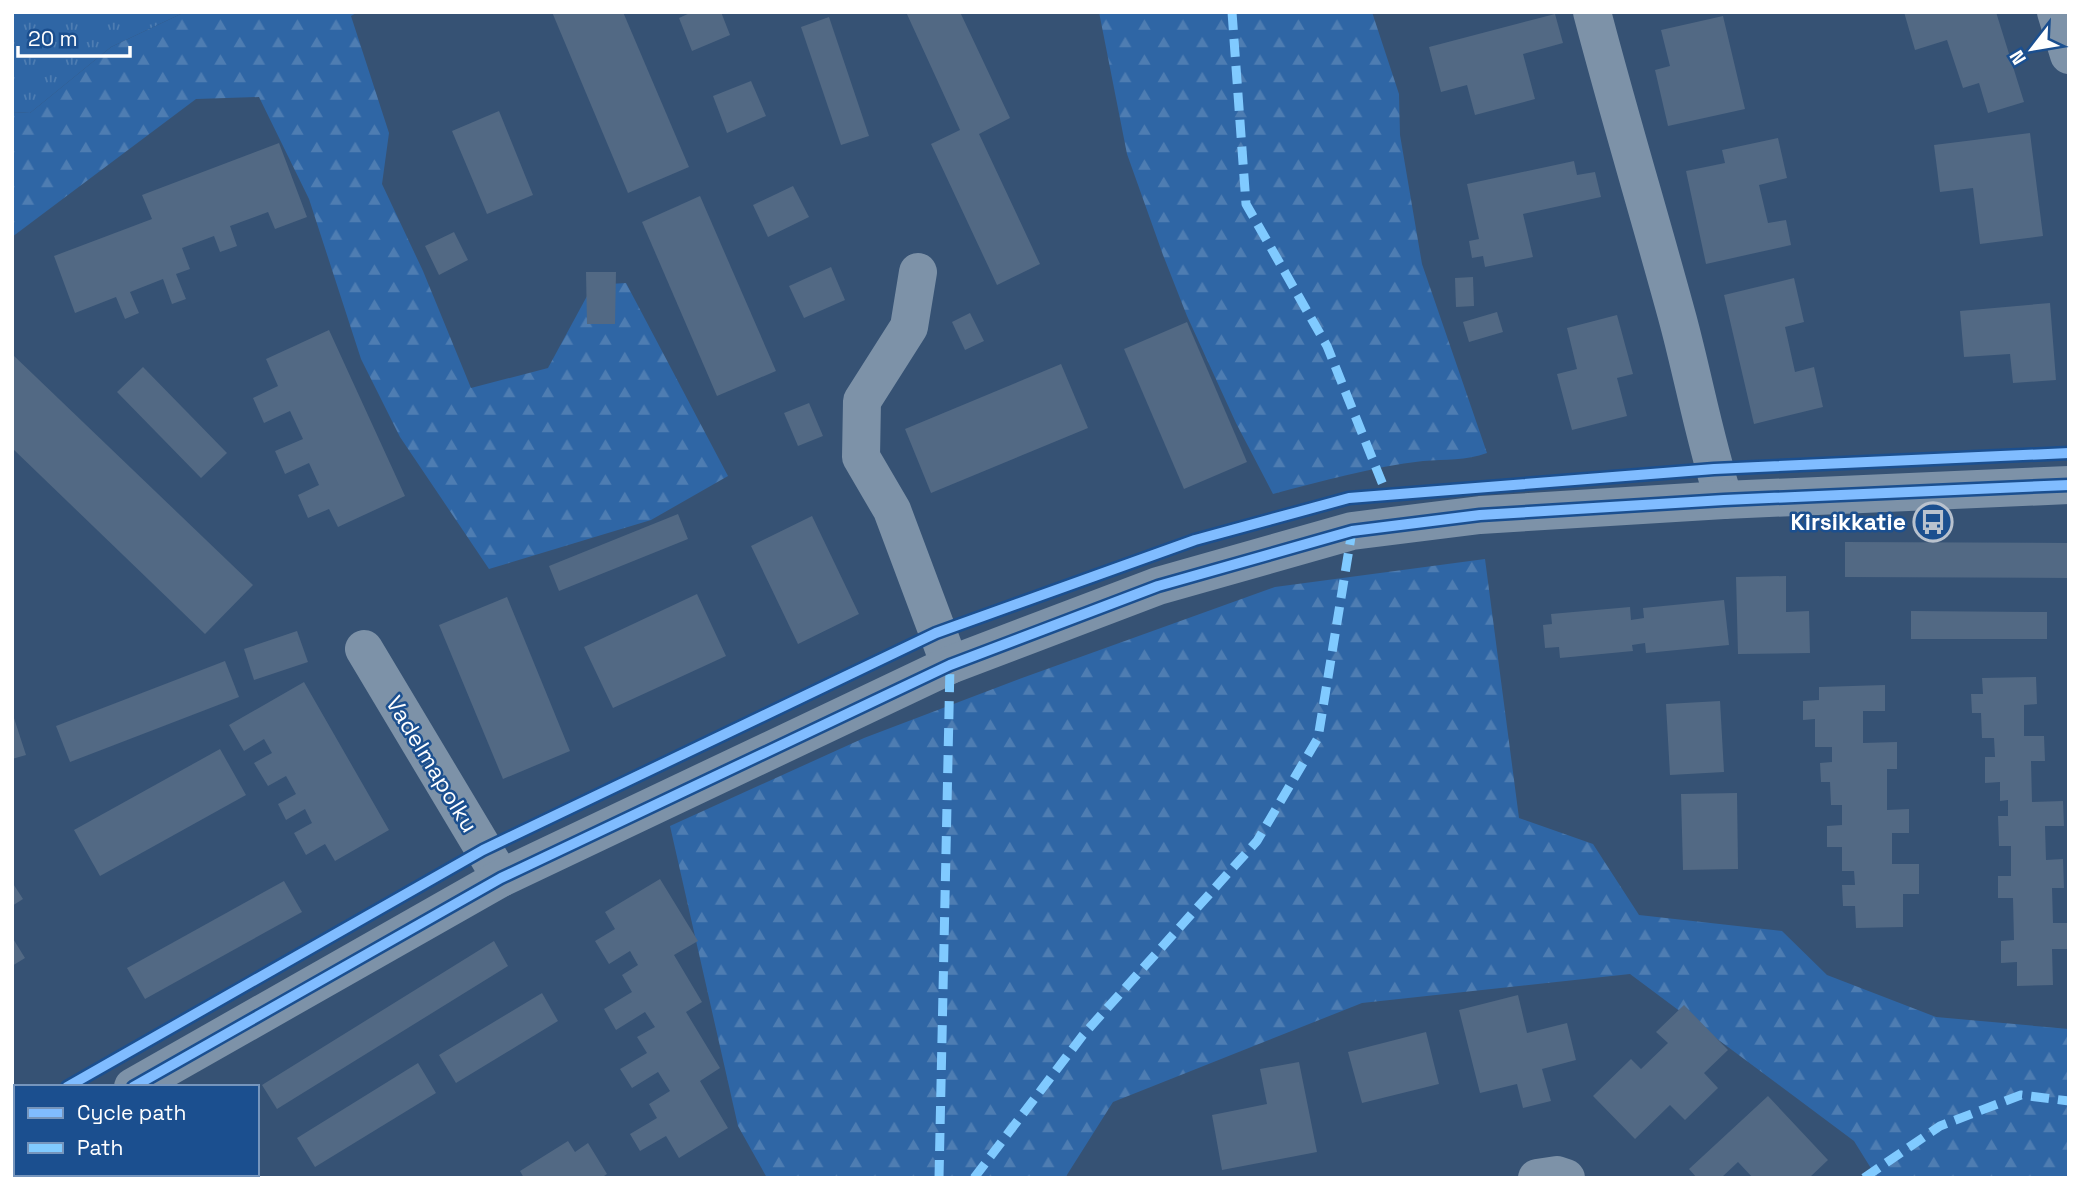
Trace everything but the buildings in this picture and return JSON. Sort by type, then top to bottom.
[{"type":"street","points":[[1592,12],[1628,148],[1673,300],[1724,500]]},
{"type":"street","points":[[2056,12],[2069,55]]},
{"type":"street","points":[[918,272],[909,327],[862,401],[861,457],[892,510],[950,666]]},
{"type":"street","points":[[137,1085],[501,878],[950,666],[1158,586],[1352,531],[1480,514],[2069,485]]},
{"type":"street","name":"Vadelmapolku","points":[[364,649],[501,878]]},
{"type":"street","points":[[1538,1178],[1557,1175],[1566,1178]]},
{"type":"green space","points":[[12,12],[185,12],[111,47],[30,113],[12,112]]},
{"type":"green space","points":[[185,12],[358,12],[351,16],[389,133],[382,184],[423,271],[471,388],[548,368],[593,285],[626,283],[728,476],[651,520],[489,569],[400,437],[361,359],[309,199],[259,97],[196,99],[12,237],[12,112],[30,113],[111,47]]},
{"type":"green space","points":[[1099,12],[1372,12],[1399,94],[1400,135],[1422,264],[1487,453],[1463,459],[1385,467],[1273,494],[1236,423],[1187,316],[1163,255],[1127,154]]},
{"type":"green space","points":[[1485,559],[1519,818],[1593,844],[1639,915],[1782,931],[1827,975],[1936,1017],[2069,1029],[2069,1178],[1877,1178],[1854,1141],[1630,974],[1362,1003],[1113,1102],[1065,1178],[767,1178],[738,1126],[670,826],[864,738],[1275,587]]},
{"type":"marked path","points":[[1232,12],[1246,204],[1327,346],[1387,495]]},
{"type":"marked path","points":[[974,1178],[1083,1035],[1257,841],[1318,738],[1352,531]]},
{"type":"marked path","points":[[939,1178],[950,665]]},
{"type":"marked path","points":[[1864,1178],[1940,1126],[2021,1095],[2069,1101]]},
{"type":"cycle path","points":[[71,1085],[483,850],[936,633],[1195,540],[1349,498],[1714,469],[2069,453]]},
{"type":"cycle path","points":[[137,1085],[501,878],[950,665],[1158,586],[1352,531],[1480,515],[1724,500],[2069,485]]},
{"type":"place","name":"Kirsikkatie","points":[[1933,522]]}]
